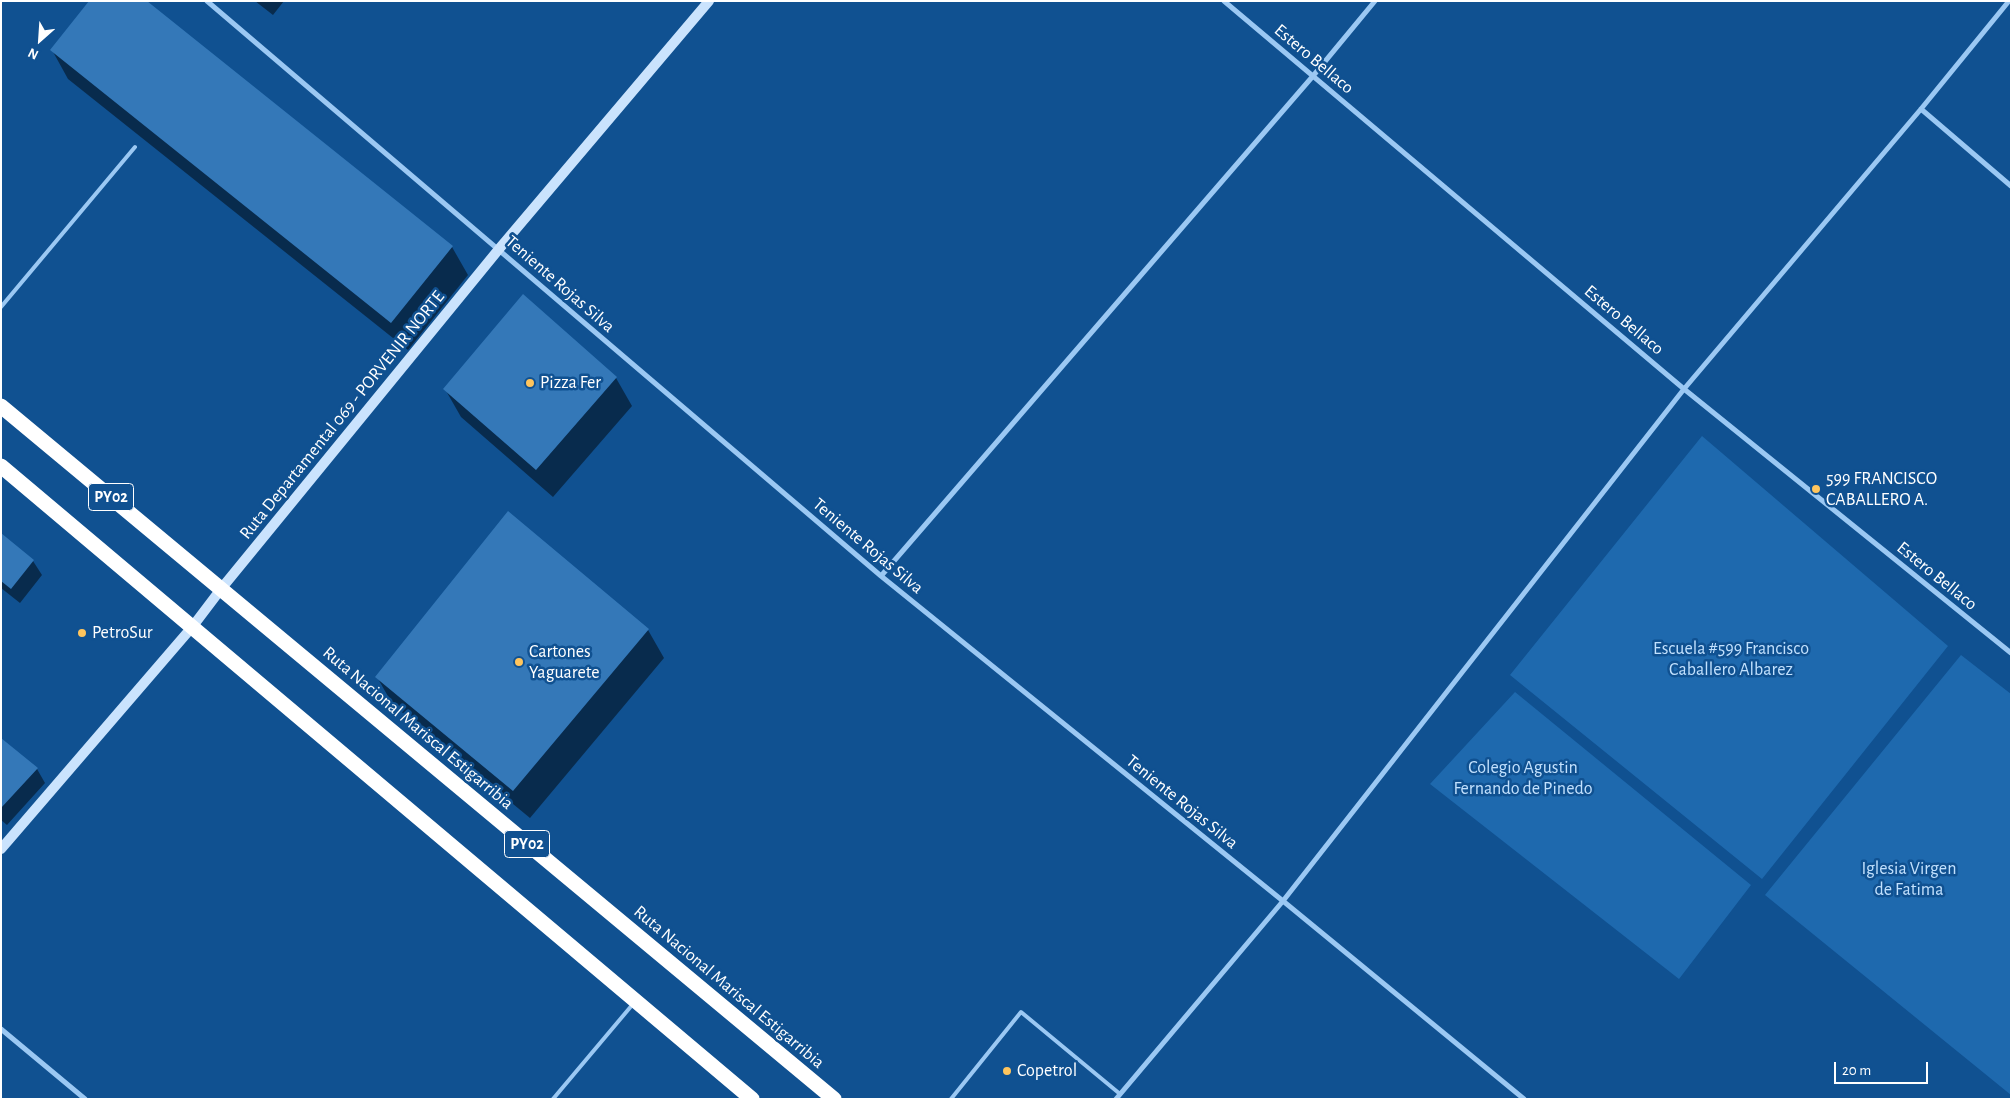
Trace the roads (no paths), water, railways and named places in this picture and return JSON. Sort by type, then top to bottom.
[{"type":"highway","name":"Ruta Nacional Mariscal Estigarribia","points":[[1,406],[834,1099]]},
{"type":"highway","name":"PY02","points":[[1,466],[752,1099]]},
{"type":"main road","name":"Ruta Departamental 069 - PORVENIR NORTE","points":[[1,849],[193,626],[221,589],[499,250],[709,1]]},
{"type":"street","name":"Teniente Rojas Silva","points":[[207,1],[881,576],[1283,901],[1524,1099]]},
{"type":"street","name":"Estero Bellaco","points":[[1224,1],[1684,389],[2011,653]]},
{"type":"street","points":[[881,576],[1313,76],[1375,1]]},
{"type":"street","points":[[1118,1096],[1283,901],[1684,389],[1921,109],[2009,1]]},
{"type":"street","points":[[1921,109],[2011,186]]},
{"type":"street","points":[[1,1029],[85,1099]]},
{"type":"lane","points":[[1,306],[135,147]]},
{"type":"lane","points":[[554,1099],[636,1000]]},
{"type":"lane","points":[[951,1099],[1021,1012],[1118,1096]]},
{"type":"place","name":"Pizza Fer","points":[[530,383]]},
{"type":"place","name":"599 FRANCISCO CABALLERO A.","points":[[1816,489]]},
{"type":"place","name":"PetroSur","points":[[82,633]]},
{"type":"place","name":"Cartones Yaguarete","points":[[519,662]]},
{"type":"place","name":"Copetrol","points":[[1007,1071]]},
{"type":"park label","name":"Escuela #599 Francisco Caballero Albarez","points":[[1731,660]]},
{"type":"park label","name":"Colegio Agustin Fernando de Pinedo","points":[[1523,778]]},
{"type":"park label","name":"Iglesia Virgen de Fatima","points":[[1909,880]]}]
